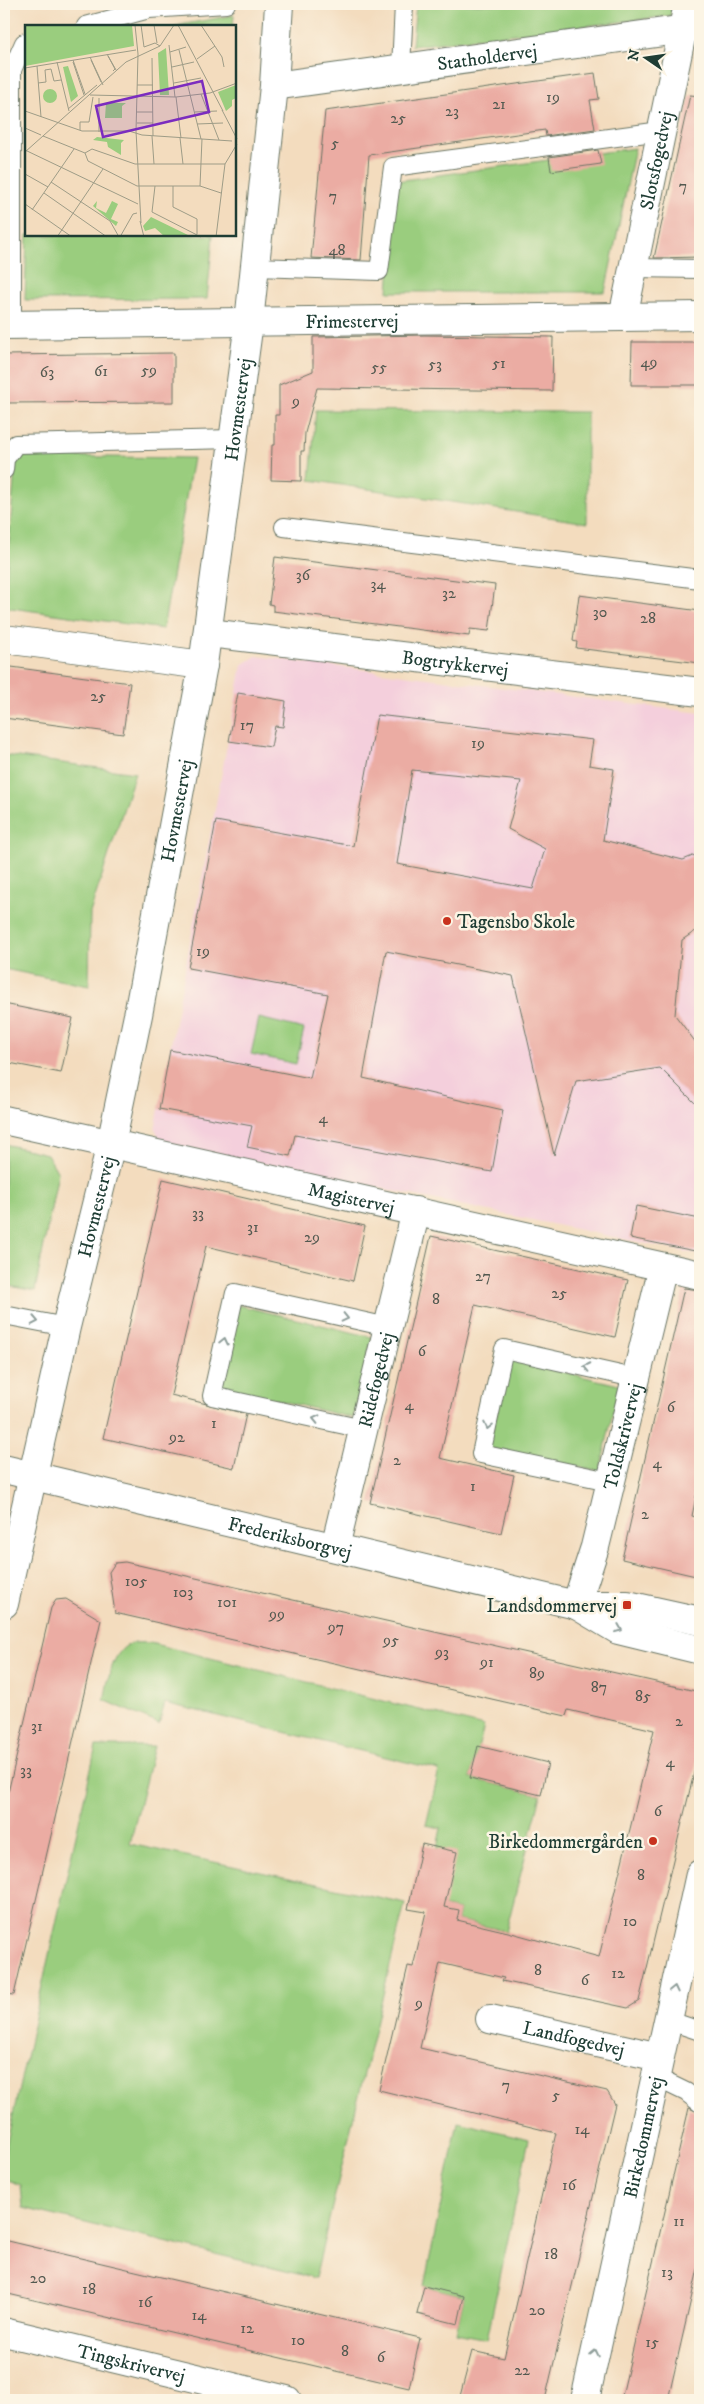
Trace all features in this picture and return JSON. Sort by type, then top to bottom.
[{"type":"street","name":"Hovmestervej","points":[[4,1604],[66,1327],[111,1144],[138,1015],[203,665],[249,322],[274,86],[279,4]]},
{"type":"street","name":"Slotsfogedvej","points":[[622,317],[661,131],[691,29],[688,4]]},
{"type":"street","name":"Statholdervej","points":[[274,86],[691,29]]},
{"type":"street","name":"Frimestervej","points":[[8,325],[700,316]]},
{"type":"street","name":"Bogtrykkervej","points":[[208,633],[700,692]]},
{"type":"street","points":[[4,640],[203,665]]},
{"type":"street","name":"Magistervej","points":[[4,1120],[700,1275]]},
{"type":"street","name":"Ridefogedvej","points":[[335,1547],[416,1211]]},
{"type":"street","name":"Toldskrivervej","points":[[576,1605],[595,1547],[609,1481],[662,1267]]},
{"type":"street","name":"Frederiksborgvej","points":[[4,1469],[576,1605],[627,1605],[700,1621]]},
{"type":"street","name":"Frederiksborgvej","points":[[576,1605],[618,1630],[700,1650]]},
{"type":"street","name":"Birkedommervej","points":[[585,2400],[700,1874]]},
{"type":"street","name":"Landfogedvej","points":[[490,2019],[657,2067]]},
{"type":"street","name":"Tingskrivervej","points":[[4,2332],[287,2400]]},
{"type":"lane","points":[[90,25],[149,9],[226,4]]},
{"type":"lane","points":[[401,69],[404,4]]},
{"type":"lane","points":[[8,325],[12,70],[25,42]]},
{"type":"lane","points":[[255,267],[379,271],[393,167],[661,131]]},
{"type":"lane","points":[[633,268],[700,270]]},
{"type":"lane","points":[[4,470],[5,459],[16,444],[234,439]]},
{"type":"lane","points":[[284,527],[700,579]]},
{"type":"lane","points":[[363,1429],[212,1396],[235,1293],[388,1328]]},
{"type":"lane","points":[[4,1315],[66,1327]]},
{"type":"lane","points":[[609,1481],[481,1454],[504,1349],[634,1378]]},
{"type":"lane","points":[[667,2020],[700,2031]]},
{"type":"lane","name":"Landfogedvej","points":[[657,2067],[700,2103]]},
{"type":"shaded area","name":"Tagensbo Skole","points":[[256,656],[700,713],[700,1255],[163,1143],[155,1130],[242,665]]},
{"type":"green space","points":[[416,4],[673,4],[670,16],[412,46]]},
{"type":"green space","points":[[234,15],[233,25],[180,25]]},
{"type":"green space","points":[[635,148],[605,292],[388,292],[396,181]]},
{"type":"green space","points":[[27,236],[213,236],[207,299],[25,300]]},
{"type":"green space","points":[[316,410],[587,412],[587,523],[310,480]]},
{"type":"green space","points":[[16,456],[193,458],[163,629],[4,607]]},
{"type":"green space","points":[[4,755],[135,773],[90,913],[89,986],[4,969]]},
{"type":"green space","points":[[259,1018],[304,1029],[296,1064],[251,1054]]},
{"type":"green space","points":[[4,1144],[47,1154],[58,1173],[35,1291],[4,1285]]},
{"type":"green space","points":[[237,1305],[372,1337],[353,1418],[219,1386]]},
{"type":"green space","points":[[508,1359],[619,1385],[600,1471],[489,1448]]},
{"type":"green space","points":[[150,1643],[484,1726],[470,1778],[541,1795],[506,1931],[457,1920],[459,1910],[438,1905],[437,1848],[441,1828],[426,1825],[439,1770],[165,1703],[159,1724],[104,1700],[111,1669],[118,1654],[130,1644]]},
{"type":"green space","points":[[96,1746],[154,1746],[130,1844],[405,1903],[315,2278],[23,2208],[21,2185],[4,2179],[4,2155]]},
{"type":"green space","points":[[458,2122],[529,2139],[487,2339],[456,2333],[464,2296],[424,2286]]},
{"type":"building","points":[[595,73],[599,99],[590,100],[595,129],[546,136],[545,130],[369,155],[361,260],[311,258],[325,111]]},
{"type":"building","points":[[690,95],[700,96],[700,257],[654,258]]},
{"type":"building","points":[[598,150],[601,164],[551,171],[549,157]]},
{"type":"building","points":[[425,335],[553,337],[552,391],[317,388],[305,433],[304,451],[301,451],[301,481],[271,480],[272,445],[275,445],[275,415],[279,415],[279,385],[313,371],[313,337]]},
{"type":"building","points":[[632,342],[700,342],[700,385],[631,385]]},
{"type":"building","points":[[174,353],[174,402],[4,403],[4,355]]},
{"type":"building","points":[[275,557],[495,585],[489,631],[470,629],[469,636],[273,611],[273,605],[269,604]]},
{"type":"building","points":[[579,595],[700,611],[700,663],[576,648],[577,642],[573,641]]},
{"type":"building","points":[[4,666],[130,683],[123,734],[4,718]]},
{"type":"building","points":[[238,693],[286,701],[283,727],[275,726],[271,747],[229,741]]},
{"type":"building","points":[[377,715],[593,740],[589,765],[614,769],[603,840],[683,860],[700,853],[700,928],[682,940],[675,1015],[700,1048],[700,1108],[660,1068],[576,1081],[554,1155],[513,976],[386,951],[363,1078],[503,1110],[492,1172],[295,1135],[290,1156],[247,1147],[252,1126],[159,1109],[170,1050],[310,1078],[328,994],[188,968],[216,821],[353,846]],"holes":[[[412,770],[521,781],[508,829],[545,849],[533,889],[397,864]]]},
{"type":"building","points":[[4,1004],[73,1018],[61,1073],[4,1062]]},
{"type":"building","points":[[163,1179],[365,1226],[353,1281],[206,1246],[171,1395],[246,1414],[234,1468],[103,1438]]},
{"type":"building","points":[[636,1206],[700,1219],[700,1252],[630,1238]]},
{"type":"building","points":[[431,1236],[628,1280],[615,1337],[475,1305],[440,1458],[514,1475],[501,1533],[370,1503]]},
{"type":"building","points":[[684,1288],[700,1290],[700,1478],[692,1516],[700,1518],[700,1577],[622,1559]]},
{"type":"building","points":[[125,1562],[700,1692],[700,1748],[639,2001],[628,2008],[502,1981],[504,1978],[440,1963],[420,2048],[607,2091],[615,2104],[545,2400],[459,2400],[472,2351],[504,2358],[556,2133],[379,2090],[408,1966],[413,1967],[426,1912],[408,1909],[422,1844],[457,1852],[444,1907],[459,1910],[457,1920],[599,1957],[654,1730],[568,1710],[566,1716],[115,1613],[109,1572],[115,1563]]},
{"type":"building","points":[[66,1599],[101,1620],[14,1995],[4,1994],[4,1810],[51,1608],[56,1600]]},
{"type":"building","points":[[478,1746],[548,1763],[541,1795],[470,1778]]},
{"type":"building","points":[[689,2108],[700,2113],[700,2260],[668,2400],[621,2400]]},
{"type":"building","points":[[4,2240],[420,2338],[409,2388],[4,2293]]},
{"type":"building","points":[[424,2286],[464,2296],[458,2324],[417,2314]]},
{"type":"place","name":"Tagensbo Skole","points":[[447,921]]},
{"type":"place","name":"Landsdommervej","points":[[627,1605]]},
{"type":"place","name":"Birkedommergården","points":[[653,1841]]}]
